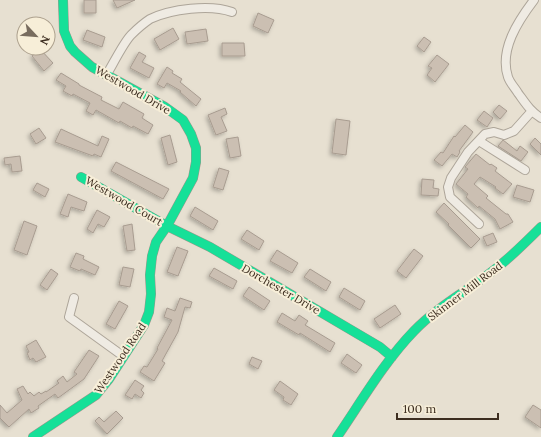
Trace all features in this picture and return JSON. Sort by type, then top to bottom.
[{"type":"street","name":"Westwood Drive","points":[[63,0],[62,23],[66,39],[71,48],[81,59],[92,67],[165,107],[183,120],[191,134],[196,148],[196,162],[193,178],[166,226]]},
{"type":"street","points":[[534,0],[519,22],[510,41],[505,62],[508,78],[531,112],[541,118]]},
{"type":"street","points":[[107,74],[130,36],[150,20],[163,14],[185,10],[223,8],[232,12]]},
{"type":"street","points":[[479,224],[450,197],[448,187],[450,178],[468,152],[485,134],[494,132],[504,135],[514,131],[531,112]]},
{"type":"street","points":[[479,141],[525,170]]},
{"type":"street","name":"Westwood Court","points":[[81,177],[166,226]]},
{"type":"street","name":"Westwood Road","points":[[33,437],[96,395],[109,379],[144,325],[149,312],[152,256],[156,242],[166,226]]},
{"type":"street","name":"Dorchester Drive","points":[[166,226],[224,255],[380,347],[392,357]]},
{"type":"street","name":"Skinner Mill Road","points":[[337,437],[392,357],[414,331],[443,305],[498,267],[541,227]]},
{"type":"street","points":[[74,298],[69,317],[123,356]]},
{"type":"building","points":[[84,0],[96,0],[96,13],[84,13]]},
{"type":"building","points":[[113,0],[135,0],[117,8]]},
{"type":"building","points":[[258,13],[274,20],[268,33],[253,26]]},
{"type":"building","points":[[173,28],[179,39],[160,50],[154,39]]},
{"type":"building","points":[[206,29],[208,41],[187,44],[185,32]]},
{"type":"building","points":[[87,30],[105,37],[102,47],[83,40]]},
{"type":"building","points":[[424,37],[431,42],[424,52],[417,46]]},
{"type":"building","points":[[222,43],[244,43],[245,56],[222,56]]},
{"type":"building","points":[[139,52],[146,56],[142,62],[154,68],[149,78],[130,68]]},
{"type":"building","points":[[437,55],[449,64],[435,82],[427,75],[432,68],[428,66]]},
{"type":"building","points":[[32,56],[46,56],[53,63],[44,71]]},
{"type":"building","points":[[167,67],[173,71],[172,73],[182,79],[180,82],[201,99],[196,106],[180,92],[181,91],[167,83],[164,88],[157,84]]},
{"type":"building","points":[[61,73],[79,85],[102,97],[101,100],[119,109],[123,102],[144,114],[142,118],[153,125],[148,134],[133,126],[132,128],[120,121],[119,123],[96,110],[93,115],[86,111],[90,103],[73,94],[72,96],[63,91],[66,86],[56,80]]},
{"type":"building","points":[[499,105],[507,111],[500,119],[493,112]]},
{"type":"building","points":[[225,108],[227,114],[221,117],[227,131],[216,135],[208,115]]},
{"type":"building","points":[[484,111],[493,118],[487,127],[477,120]]},
{"type":"building","points":[[336,119],[350,121],[346,155],[332,153]]},
{"type":"building","points":[[465,125],[473,132],[459,151],[460,152],[457,157],[452,154],[442,166],[434,160],[441,152],[443,153],[454,136],[455,137]]},
{"type":"building","points":[[39,128],[46,138],[36,144],[30,134]]},
{"type":"building","points":[[61,129],[98,146],[102,136],[109,139],[101,157],[94,154],[93,156],[55,142]]},
{"type":"building","points":[[170,135],[177,162],[168,165],[161,138]]},
{"type":"building","points":[[238,137],[241,156],[230,158],[226,139]]},
{"type":"building","points":[[535,138],[541,144],[541,155],[530,144]]},
{"type":"building","points":[[503,140],[517,151],[520,146],[528,152],[521,161],[498,146]]},
{"type":"building","points":[[476,154],[490,165],[491,164],[497,168],[495,171],[512,184],[503,194],[495,188],[496,187],[480,177],[474,184],[488,196],[486,198],[508,214],[513,222],[500,229],[495,219],[479,206],[478,208],[466,197],[468,194],[456,184],[468,169],[465,167]]},
{"type":"building","points":[[20,156],[22,171],[12,172],[11,164],[5,165],[4,158]]},
{"type":"building","points":[[116,162],[169,189],[163,199],[111,171]]},
{"type":"building","points":[[219,168],[229,171],[223,190],[213,187]]},
{"type":"building","points":[[422,179],[434,180],[433,188],[439,189],[438,196],[421,195]]},
{"type":"building","points":[[37,183],[49,189],[45,197],[33,190]]},
{"type":"building","points":[[517,185],[534,190],[530,202],[513,197]]},
{"type":"building","points":[[68,194],[87,202],[84,211],[71,207],[68,217],[60,214]]},
{"type":"building","points":[[444,203],[480,239],[471,248],[436,212]]},
{"type":"building","points":[[195,207],[218,221],[213,230],[190,216]]},
{"type":"building","points":[[97,210],[110,217],[104,227],[98,224],[93,233],[87,229]]},
{"type":"building","points":[[24,221],[37,226],[27,255],[14,250]]},
{"type":"building","points":[[132,224],[135,250],[127,251],[123,226]]},
{"type":"building","points":[[247,230],[264,241],[259,250],[241,239]]},
{"type":"building","points":[[493,233],[497,242],[487,246],[483,237]]},
{"type":"building","points":[[177,247],[188,251],[178,276],[167,272]]},
{"type":"building","points":[[414,249],[423,256],[406,278],[397,271]]},
{"type":"building","points":[[277,250],[298,263],[292,273],[270,261]]},
{"type":"building","points":[[76,253],[84,256],[83,259],[99,267],[95,275],[81,269],[80,271],[70,267]]},
{"type":"building","points":[[123,267],[134,269],[130,287],[119,285]]},
{"type":"building","points":[[214,268],[237,281],[233,289],[209,276]]},
{"type":"building","points":[[51,269],[58,274],[47,290],[40,285]]},
{"type":"building","points":[[310,269],[331,282],[326,291],[304,277]]},
{"type":"building","points":[[249,287],[270,301],[264,310],[243,296]]},
{"type":"building","points":[[344,288],[365,301],[360,310],[339,297]]},
{"type":"building","points":[[180,298],[192,302],[190,308],[185,307],[178,332],[162,361],[165,363],[154,381],[140,372],[144,366],[147,367],[158,349],[157,348],[172,320],[164,317],[167,308],[175,311]]},
{"type":"building","points":[[119,301],[128,306],[115,329],[106,324]]},
{"type":"building","points":[[395,305],[401,314],[380,328],[374,319]]},
{"type":"building","points":[[282,313],[295,321],[299,315],[308,321],[305,325],[335,343],[330,352],[300,333],[299,335],[277,322]]},
{"type":"building","points":[[36,340],[46,357],[36,362],[33,358],[30,360],[27,353],[29,352],[26,346]]},
{"type":"building","points":[[89,350],[99,356],[84,379],[58,398],[55,394],[31,413],[29,409],[9,427],[0,418],[0,405],[7,413],[22,400],[17,389],[23,386],[28,394],[30,392],[34,396],[39,392],[41,394],[46,392],[59,383],[57,381],[63,376],[67,382],[77,374],[74,372]]},
{"type":"building","points":[[347,354],[362,365],[356,373],[341,363]]},
{"type":"building","points":[[252,357],[262,361],[258,369],[249,364]]},
{"type":"building","points":[[135,380],[144,386],[141,390],[144,393],[141,398],[135,394],[132,399],[125,395]]},
{"type":"building","points":[[280,381],[298,394],[291,405],[283,400],[284,397],[274,390]]},
{"type":"building","points":[[533,405],[541,410],[541,428],[525,417]]},
{"type":"building","points":[[116,411],[123,418],[107,434],[95,421],[99,417],[104,422]]},
{"type":"traffic: fast","points":[[33,437],[96,395],[109,379],[144,325],[149,312],[151,294],[150,275],[152,256],[156,242],[167,226],[193,178],[196,162],[196,148],[191,134],[183,120],[165,107],[92,67],[70,46],[64,31],[63,0]]},
{"type":"traffic: fast","points":[[81,177],[167,226],[210,247],[380,347],[392,357]]},
{"type":"traffic: fast","points":[[337,437],[373,382],[414,331],[444,305],[499,266],[541,227]]}]
